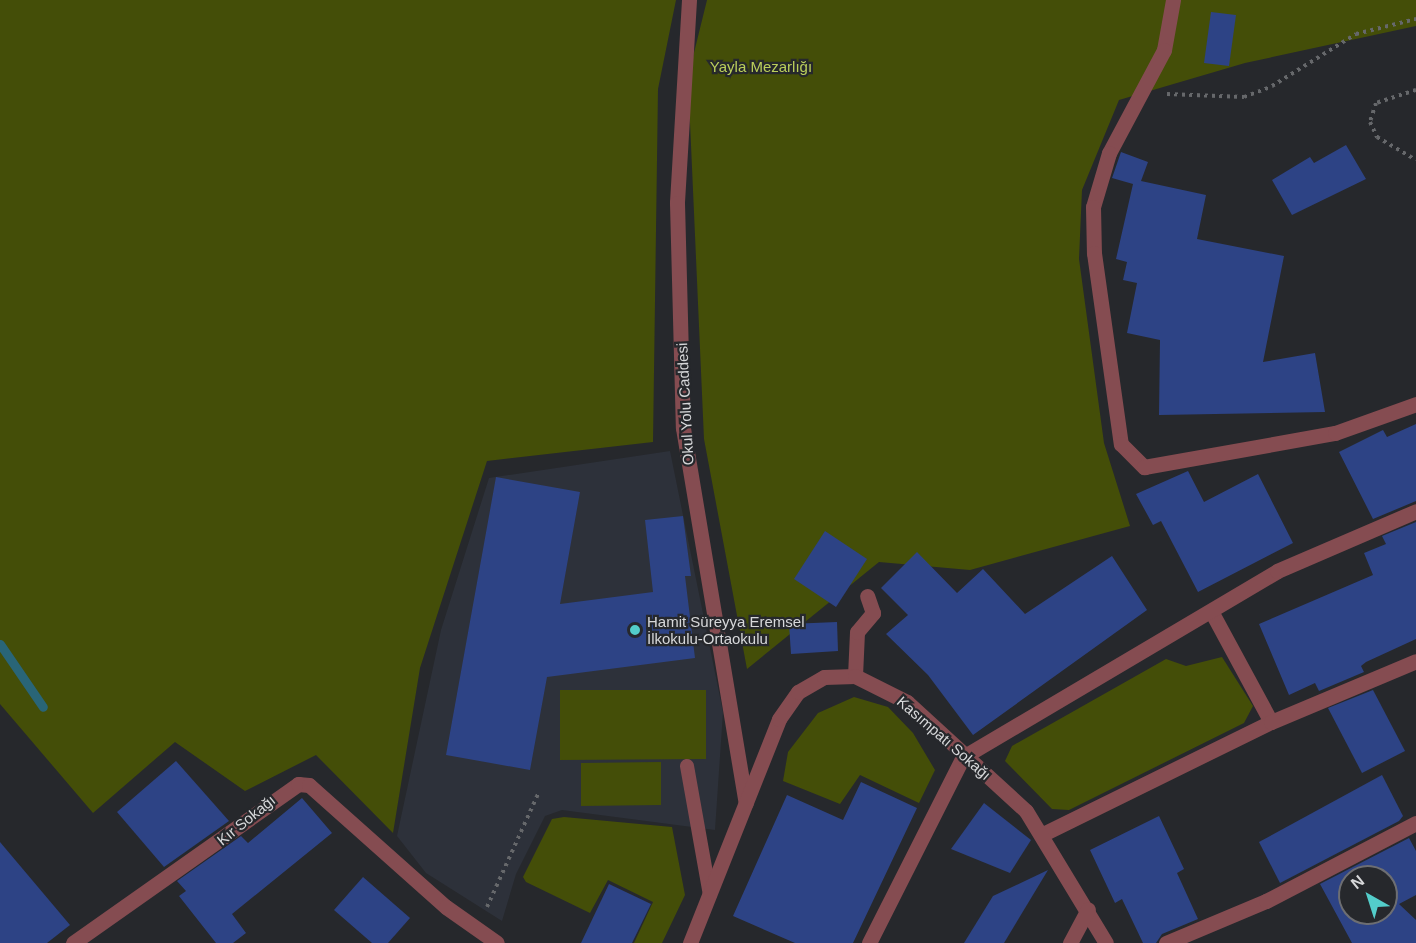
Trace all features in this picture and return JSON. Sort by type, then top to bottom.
[{"type":"street","points":[[681,0],[684,19]]},
{"type":"street","name":"Okul Yolu Caddesi","points":[[689,0],[684,19],[677,203],[683,428],[746,803]]},
{"type":"street","points":[[1173,0],[1164,50],[1146,93],[1109,153],[1093,207],[1094,253],[1121,444],[1131,460],[1144,467],[1335,433],[1416,404]]},
{"type":"street","points":[[869,943],[963,757],[1277,571],[1416,511]]},
{"type":"street","points":[[855,676],[857,632],[873,613],[867,596]]},
{"type":"street","points":[[1211,611],[1271,722]]},
{"type":"street","points":[[1043,834],[1271,722],[1416,661]]},
{"type":"street","name":"Kasımpatı Sokağı","points":[[690,943],[779,719],[798,692],[824,677],[855,676],[907,702],[1043,834],[1106,943]]},
{"type":"street","name":"Kır Sokağı","points":[[73,943],[298,784],[309,785],[476,929],[497,943]]},
{"type":"street","points":[[1166,943],[1266,901],[1416,823]]},
{"type":"street","points":[[1071,943],[1088,909]]},
{"type":"lane","points":[[687,765],[710,895]]},
{"type":"path","points":[[1146,93],[1244,97],[1272,86],[1356,34],[1416,19]]},
{"type":"path","points":[[1416,90],[1376,103],[1370,122],[1377,137],[1416,160]]},
{"type":"path","points":[[476,929],[538,794]]},
{"type":"shaded area","points":[[670,451],[723,712],[715,830],[562,810],[545,816],[516,874],[502,921],[426,873],[397,836],[441,630],[489,478]]},
{"type":"green space","points":[[0,0],[676,0],[658,89],[653,442],[487,461],[420,668],[393,833],[316,755],[245,791],[175,742],[93,813],[0,704]]},
{"type":"green space","name":"Yayla Mezarlığı","points":[[707,0],[1416,0],[1416,26],[1245,63],[1119,100],[1082,190],[1079,259],[1104,443],[1130,526],[970,570],[879,562],[747,669],[704,439],[688,77]]},
{"type":"green space","points":[[1222,657],[1253,706],[1244,723],[1069,810],[1052,809],[1005,761],[1012,746],[1166,659],[1186,666]]},
{"type":"green space","points":[[560,690],[706,690],[706,759],[560,760]]},
{"type":"green space","points":[[854,697],[888,707],[913,733],[935,770],[919,803],[860,775],[840,804],[783,781],[788,752],[818,713]]},
{"type":"green space","points":[[661,762],[661,805],[581,806],[581,763]]},
{"type":"green space","points":[[564,817],[672,827],[685,895],[662,943],[634,943],[653,902],[608,880],[590,913],[526,882],[523,877],[552,819]]},
{"type":"building","points":[[1211,12],[1236,15],[1229,66],[1204,63]]},
{"type":"building","points":[[1346,145],[1366,179],[1292,215],[1272,180],[1310,157],[1314,163]]},
{"type":"building","points":[[1121,152],[1148,162],[1141,181],[1206,195],[1197,239],[1284,256],[1263,362],[1315,353],[1325,412],[1159,415],[1160,340],[1127,333],[1137,283],[1123,280],[1127,262],[1116,259],[1133,184],[1112,178]]},
{"type":"building","points":[[1416,424],[1416,501],[1373,519],[1339,452],[1383,430],[1387,437]]},
{"type":"building","points":[[1188,471],[1204,502],[1258,474],[1293,543],[1198,592],[1161,521],[1153,525],[1136,494]]},
{"type":"building","points":[[496,477],[580,492],[560,604],[653,592],[645,520],[683,516],[691,576],[685,576],[695,658],[547,677],[530,770],[446,755]]},
{"type":"building","points":[[1416,522],[1416,639],[1366,662],[1361,666],[1364,672],[1319,691],[1315,683],[1289,695],[1259,624],[1373,575],[1364,553],[1386,544],[1382,536]]},
{"type":"building","points":[[825,531],[867,559],[836,607],[794,579]]},
{"type":"building","points":[[917,552],[957,593],[983,569],[1025,614],[1112,556],[1147,610],[973,735],[928,675],[886,634],[908,615],[881,588]]},
{"type":"building","points":[[837,622],[838,651],[791,654],[789,624]]},
{"type":"building","points":[[1373,690],[1405,751],[1362,773],[1328,708]]},
{"type":"building","points":[[176,761],[229,821],[164,867],[117,812]]},
{"type":"building","points":[[1382,775],[1403,816],[1399,821],[1280,883],[1259,842]]},
{"type":"building","points":[[861,782],[917,808],[853,943],[795,943],[733,916],[787,795],[843,820]]},
{"type":"building","points":[[302,798],[332,833],[232,914],[246,933],[233,943],[216,943],[179,896],[186,891],[177,881],[241,836],[248,843]]},
{"type":"building","points":[[984,803],[1031,840],[1010,873],[951,849]]},
{"type":"building","points":[[1159,816],[1184,869],[1177,873],[1198,919],[1162,934],[1156,943],[1143,943],[1122,899],[1115,903],[1090,850]]},
{"type":"building","points":[[1409,838],[1416,851],[1416,895],[1399,904],[1416,920],[1416,943],[1352,943],[1342,925],[1398,925],[1398,865],[1357,865]]},
{"type":"building","points":[[0,842],[70,925],[47,943],[0,943]]},
{"type":"building","points":[[1048,870],[1004,943],[964,943],[993,896]]},
{"type":"building","points":[[1338,875],[1338,917],[1320,884]]},
{"type":"building","points":[[363,877],[410,918],[388,943],[372,943],[334,910]]},
{"type":"building","points":[[609,884],[651,904],[632,943],[581,943]]},
{"type":"waterway","points":[[0,644],[43,707]]},
{"type":"place","name":"Hamit Süreyya Eremsel İlkokulu-Ortaokulu","points":[[635,630]]}]
